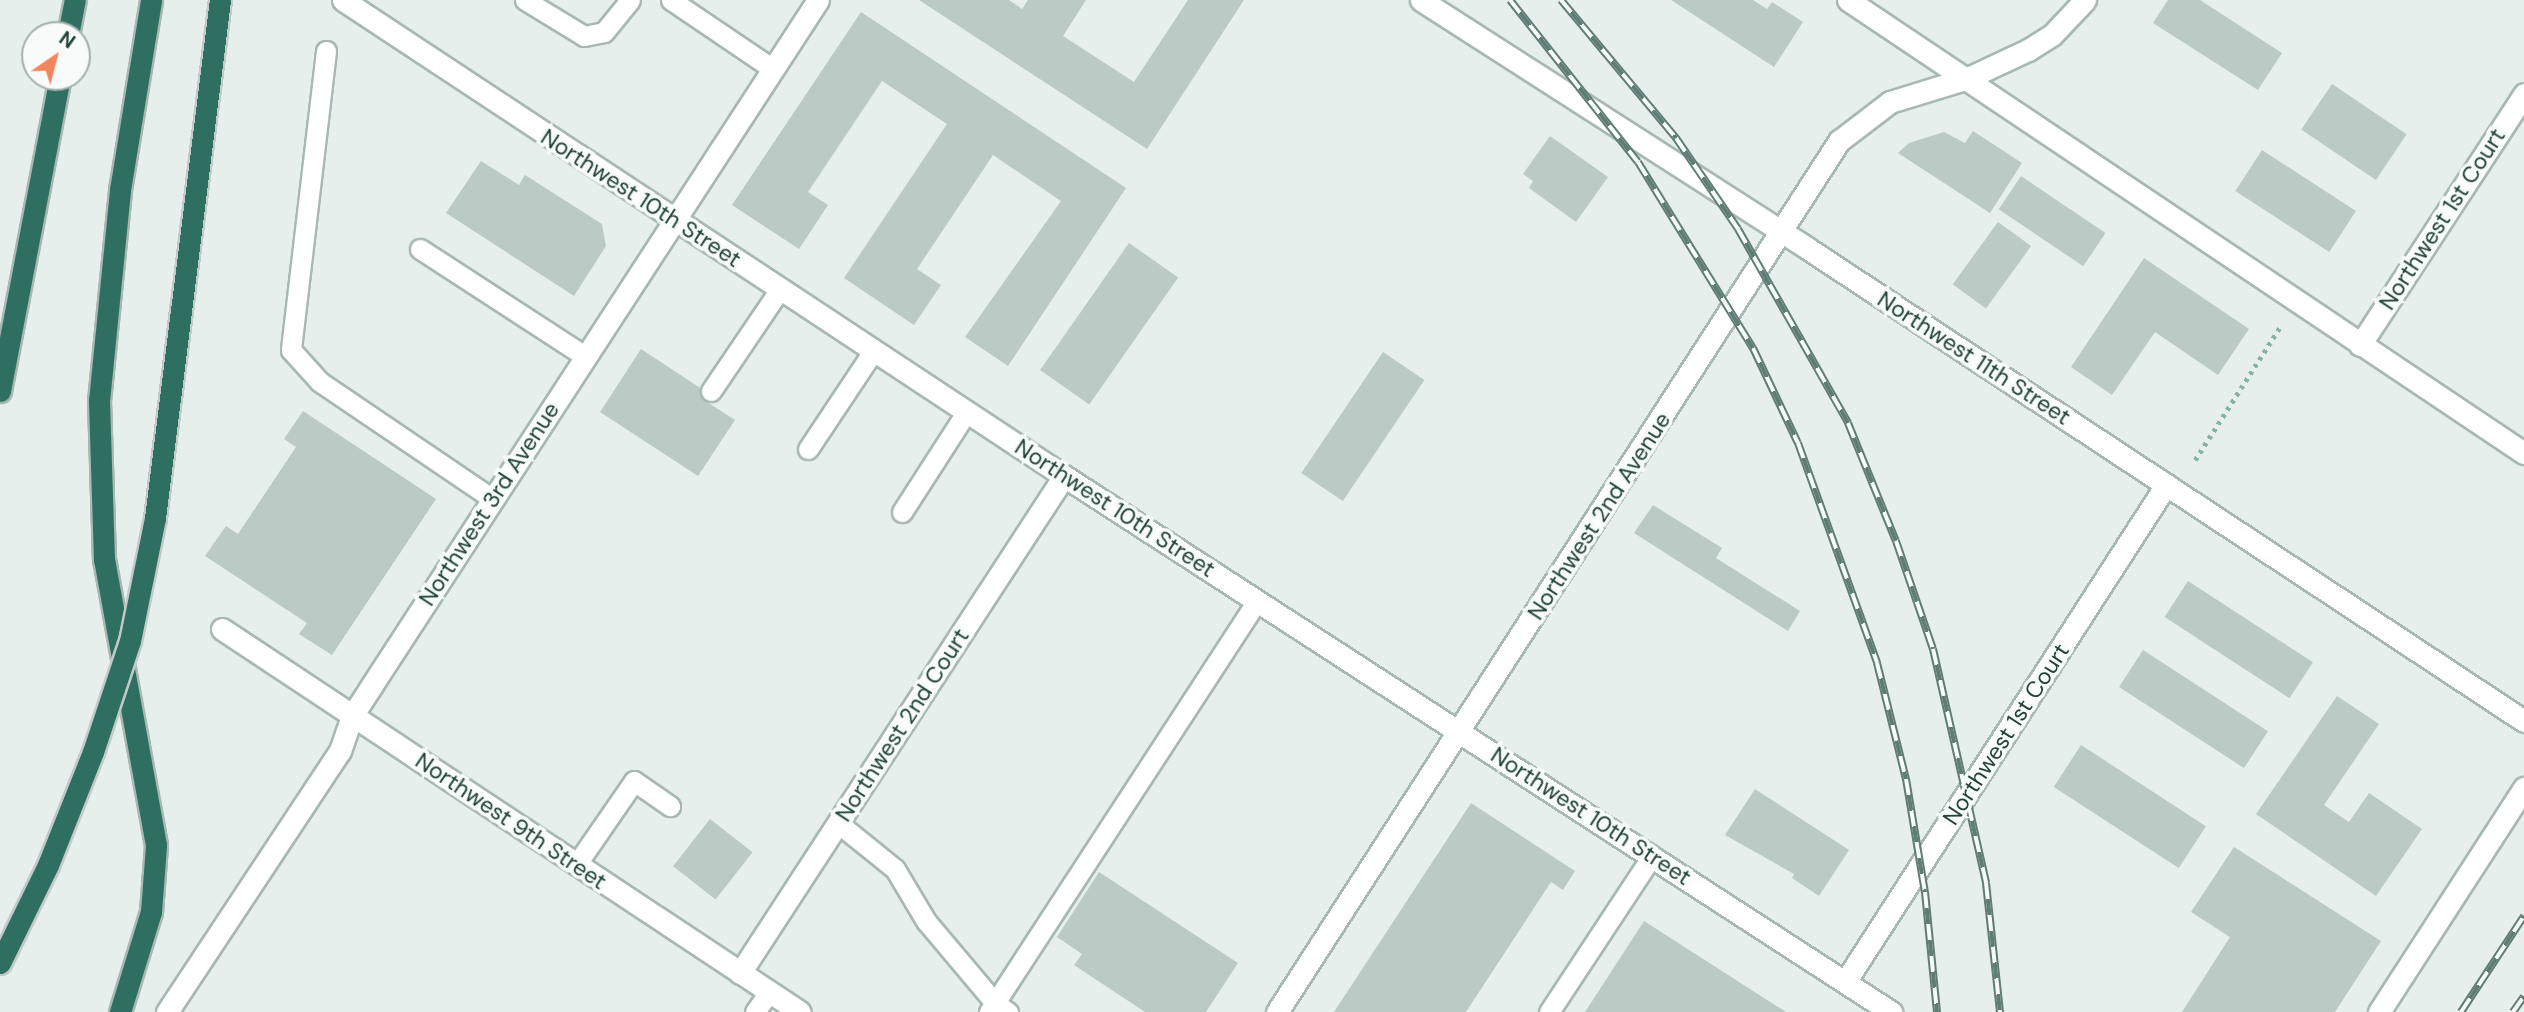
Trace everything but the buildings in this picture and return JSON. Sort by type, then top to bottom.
[{"type":"highway","points":[[71,21],[75,0]]},
{"type":"highway","points":[[120,1012],[151,912],[156,845],[107,584],[100,512],[99,413],[109,279],[150,0]]},
{"type":"highway","points":[[0,963],[48,865],[93,752],[130,641],[155,519],[220,0]]},
{"type":"highway","points":[[0,391],[57,91]]},
{"type":"street","name":"Northwest 10th Street","points":[[343,0],[369,7],[674,219],[780,289],[1844,982],[1867,1006],[1891,1012]]},
{"type":"street","name":"Northwest 3rd Avenue","points":[[167,1012],[340,751],[352,716],[818,0]]},
{"type":"street","name":"Northwest 11th Street","points":[[1421,0],[1781,231],[2524,721]]},
{"type":"street","points":[[1848,0],[2524,453]]},
{"type":"street","name":"Northwest 2nd Avenue","points":[[1277,1012],[1458,729],[1695,370],[1828,155],[1851,128],[1890,102],[1968,78],[2052,35],[2085,0]]},
{"type":"street","name":"Northwest 1st Court","points":[[2360,345],[2524,94]]},
{"type":"street","name":"Northwest 2nd Court","points":[[740,973],[1064,476]]},
{"type":"street","name":"Northwest 1st Court","points":[[1844,982],[2166,485]]},
{"type":"street","name":"Northwest 9th Street","points":[[222,629],[800,1012]]},
{"type":"street","points":[[2379,1012],[2524,788]]},
{"type":"lane","points":[[524,0],[584,36],[604,32],[630,0]]},
{"type":"lane","points":[[671,0],[773,69]]},
{"type":"lane","points":[[326,51],[291,350],[320,382],[493,499]]},
{"type":"lane","points":[[420,249],[585,356]]},
{"type":"lane","points":[[711,391],[780,289]]},
{"type":"lane","points":[[808,449],[874,350]]},
{"type":"lane","points":[[902,512],[967,411]]},
{"type":"lane","points":[[838,823],[895,869],[926,921],[998,1009],[1257,601]]},
{"type":"lane","points":[[576,865],[634,781],[670,806]]},
{"type":"lane","points":[[1549,1012],[1652,856]]},
{"type":"lane","points":[[755,1012],[769,992]]},
{"type":"path","points":[[2195,460],[2280,327]]},
{"type":"railway","points":[[1510,0],[1638,162],[1753,348],[1798,443],[1877,663],[1906,779],[1925,892],[1937,1012]]},
{"type":"railway","points":[[1561,0],[1676,138],[1738,229],[1848,423],[1896,541],[1933,649],[1986,883],[2000,1012]]},
{"type":"railway","points":[[2461,1012],[2524,916]]},
{"type":"railway","points":[[2513,1012],[2524,996]]}]
